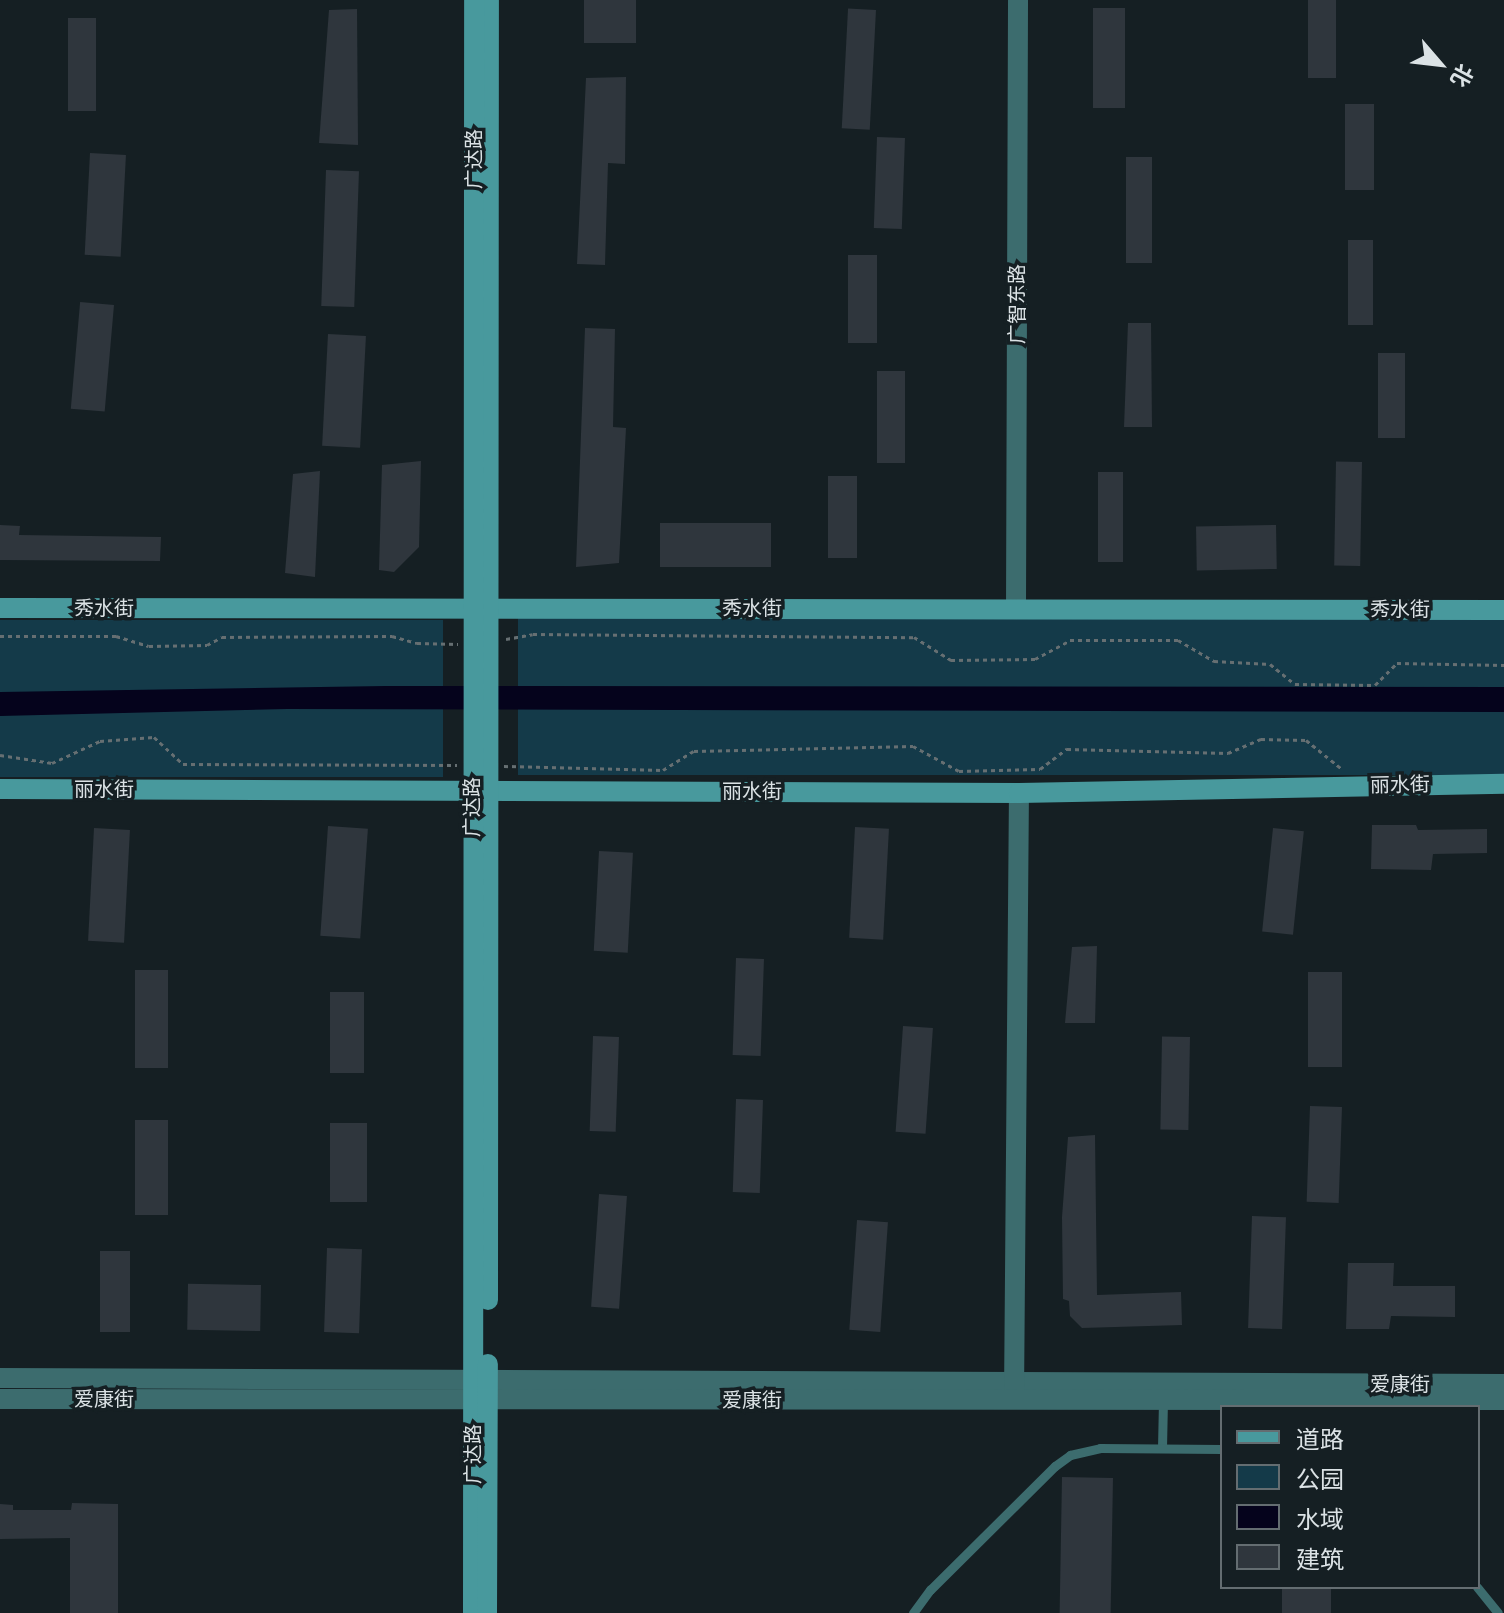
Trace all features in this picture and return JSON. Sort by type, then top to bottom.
[{"type":"main road","name":"广达路","points":[[474,0],[480,643],[481,1390],[487,1613]]},
{"type":"main road","name":"广达路","points":[[479,609],[489,0]]},
{"type":"main road","name":"秀水街","points":[[0,608],[1504,610]]},
{"type":"main road","name":"丽水街","points":[[0,789],[1019,793],[1504,784]]},
{"type":"main road","name":"广达路","points":[[473,1613],[481,1390]]},
{"type":"street","name":"广智东路","points":[[1016,608],[1018,0]]},
{"type":"street","points":[[1014,1391],[1019,793]]},
{"type":"street","name":"爱康街","points":[[0,1378],[481,1390]]},
{"type":"street","name":"爱康街","points":[[0,1399],[481,1390],[1014,1391],[1504,1384]]},
{"type":"street","name":"爱康街","points":[[1014,1391],[1163,1402],[1252,1404],[1504,1400]]},
{"type":"lane","points":[[1162,1448],[1163,1402]]},
{"type":"lane","points":[[913,1613],[930,1590],[1055,1466],[1070,1455],[1100,1448],[1220,1449]]},
{"type":"lane","points":[[1479,1589],[1498,1613]]},
{"type":"path","points":[[0,636],[116,636],[149,646],[207,645],[222,637],[238,636],[392,636],[417,643],[480,643],[533,634],[914,637],[951,660],[1035,659],[1070,640],[1178,640],[1214,661],[1270,664],[1295,684],[1375,685],[1397,663],[1504,665]]},
{"type":"path","points":[[0,755],[52,763],[100,741],[154,737],[183,764],[479,765],[663,770],[694,751],[913,746],[959,771],[1040,769],[1067,749],[1228,753],[1261,739],[1276,739],[1306,740],[1364,786]]},
{"type":"green space","points":[[518,618],[1504,618],[1504,775],[518,775]]},
{"type":"green space","points":[[0,620],[443,620],[443,777],[0,777]]},
{"type":"water","points":[[386,686],[1504,687],[1504,712],[287,709],[0,716],[0,692]]},
{"type":"building","points":[[584,0],[636,0],[636,43],[584,43]]},
{"type":"building","points":[[1308,0],[1336,0],[1336,78],[1308,78]]},
{"type":"building","points":[[1093,8],[1125,8],[1125,108],[1093,108]]},
{"type":"building","points":[[357,9],[358,145],[319,143],[329,10]]},
{"type":"building","points":[[848,9],[876,10],[870,130],[842,128]]},
{"type":"building","points":[[68,18],[96,18],[96,111],[68,111]]},
{"type":"building","points":[[626,77],[625,164],[608,163],[605,265],[577,264],[586,78]]},
{"type":"building","points":[[1345,104],[1374,104],[1374,190],[1345,190]]},
{"type":"building","points":[[877,137],[905,138],[902,229],[874,228]]},
{"type":"building","points":[[90,153],[126,155],[121,257],[85,255]]},
{"type":"building","points":[[1126,157],[1152,157],[1152,263],[1126,263]]},
{"type":"building","points":[[326,170],[359,171],[354,307],[321,306]]},
{"type":"building","points":[[1348,240],[1373,240],[1373,325],[1348,325]]},
{"type":"building","points":[[848,255],[877,255],[877,343],[848,343]]},
{"type":"building","points":[[80,302],[114,305],[105,412],[71,409]]},
{"type":"building","points":[[1128,323],[1151,323],[1152,427],[1124,427]]},
{"type":"building","points":[[585,328],[615,329],[613,427],[626,428],[619,563],[576,567]]},
{"type":"building","points":[[328,334],[366,336],[360,448],[322,446]]},
{"type":"building","points":[[1378,353],[1405,353],[1405,438],[1378,438]]},
{"type":"building","points":[[877,371],[905,371],[905,463],[877,463]]},
{"type":"building","points":[[421,461],[419,547],[394,572],[379,570],[382,465]]},
{"type":"building","points":[[1336,462],[1362,462],[1360,566],[1334,566]]},
{"type":"building","points":[[320,471],[315,577],[285,573],[293,474]]},
{"type":"building","points":[[1098,472],[1123,472],[1123,562],[1098,562]]},
{"type":"building","points":[[828,476],[857,476],[857,558],[828,558]]},
{"type":"building","points":[[660,523],[771,523],[771,567],[660,567]]},
{"type":"building","points":[[0,525],[20,526],[19,535],[161,537],[160,561],[0,560]]},
{"type":"building","points":[[1276,525],[1277,569],[1197,570],[1196,526]]},
{"type":"building","points":[[1372,825],[1416,825],[1418,830],[1487,829],[1487,853],[1433,854],[1431,870],[1371,869]]},
{"type":"building","points":[[328,826],[368,829],[360,939],[320,936]]},
{"type":"building","points":[[855,827],[889,829],[883,940],[849,938]]},
{"type":"building","points":[[94,828],[130,830],[124,943],[88,941]]},
{"type":"building","points":[[1273,828],[1304,831],[1293,935],[1262,931]]},
{"type":"building","points":[[599,851],[633,853],[628,953],[594,951]]},
{"type":"building","points":[[1097,946],[1095,1023],[1065,1023],[1072,947]]},
{"type":"building","points":[[736,958],[764,959],[761,1056],[733,1055]]},
{"type":"building","points":[[135,970],[168,970],[168,1068],[135,1068]]},
{"type":"building","points":[[1308,972],[1342,972],[1342,1067],[1308,1067]]},
{"type":"building","points":[[330,992],[364,992],[364,1073],[330,1073]]},
{"type":"building","points":[[903,1026],[933,1028],[926,1134],[896,1132]]},
{"type":"building","points":[[593,1036],[619,1037],[616,1132],[590,1131]]},
{"type":"building","points":[[1162,1037],[1190,1037],[1188,1130],[1160,1129]]},
{"type":"building","points":[[736,1099],[763,1100],[760,1193],[733,1192]]},
{"type":"building","points":[[1310,1106],[1342,1107],[1339,1203],[1307,1202]]},
{"type":"building","points":[[135,1120],[168,1120],[168,1215],[135,1215]]},
{"type":"building","points":[[330,1123],[367,1123],[367,1202],[330,1202]]},
{"type":"building","points":[[1095,1135],[1097,1295],[1181,1292],[1182,1325],[1082,1328],[1070,1316],[1069,1301],[1063,1299],[1062,1217],[1068,1137]]},
{"type":"building","points":[[599,1194],[627,1196],[619,1309],[591,1307]]},
{"type":"building","points":[[1252,1216],[1286,1217],[1282,1329],[1248,1328]]},
{"type":"building","points":[[857,1220],[888,1222],[880,1332],[849,1330]]},
{"type":"building","points":[[327,1248],[362,1249],[359,1333],[324,1332]]},
{"type":"building","points":[[100,1251],[130,1251],[130,1332],[100,1332]]},
{"type":"building","points":[[1348,1263],[1394,1263],[1393,1286],[1455,1286],[1455,1317],[1391,1316],[1389,1329],[1346,1329]]},
{"type":"building","points":[[188,1284],[261,1285],[260,1331],[187,1330]]},
{"type":"building","points":[[1062,1477],[1113,1478],[1111,1613],[1060,1613]]},
{"type":"building","points":[[72,1503],[118,1504],[118,1613],[70,1613],[70,1538],[0,1539],[0,1504],[13,1505],[13,1510],[71,1510]]},
{"type":"building","points":[[1282,1589],[1331,1589],[1331,1613],[1282,1613]]}]
